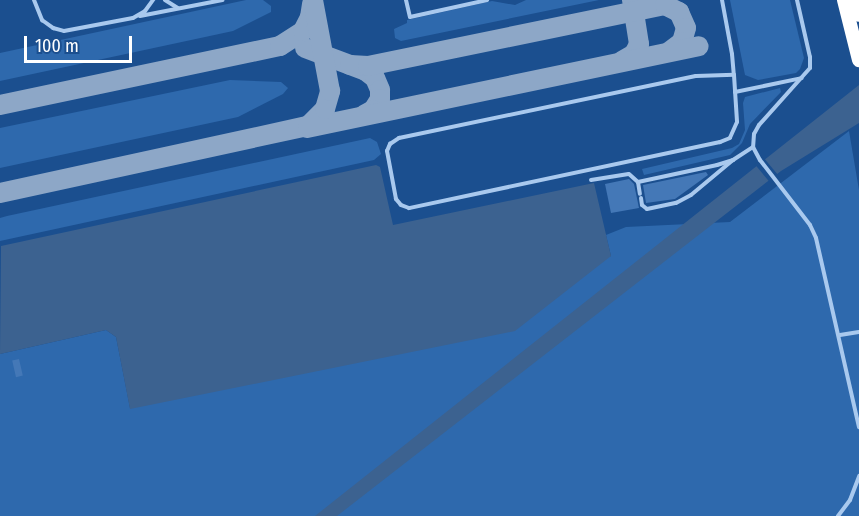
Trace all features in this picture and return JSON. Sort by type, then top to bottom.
[{"type":"highway","points":[[844,0],[859,60]]},
{"type":"highway","points":[[856,0],[859,15]]},
{"type":"lane","points":[[34,0],[42,20],[60,30],[69,31],[222,0]]},
{"type":"lane","points":[[133,18],[145,11],[153,0]]},
{"type":"lane","points":[[165,0],[172,6],[182,8]]},
{"type":"lane","points":[[406,0],[410,17],[488,0]]},
{"type":"lane","points":[[722,0],[734,75],[736,129],[725,141],[409,208],[396,200],[387,151],[390,144],[399,138],[696,76],[734,75]]},
{"type":"lane","points":[[797,0],[811,63],[803,77],[759,125],[753,139],[753,147],[760,160],[810,225],[816,238],[840,335],[859,427]]},
{"type":"lane","points":[[735,92],[803,77]]},
{"type":"lane","points":[[638,182],[640,196],[646,209],[676,203],[753,147]]},
{"type":"lane","points":[[591,180],[626,174],[638,182],[733,160]]},
{"type":"lane","points":[[840,335],[859,332]]},
{"type":"lane","points":[[838,516],[850,500],[859,476]]},
{"type":"shaded area","points":[[246,0],[263,0],[271,6],[271,12],[233,31],[0,81],[0,53]]},
{"type":"shaded area","points":[[526,0],[599,0],[401,41],[395,38],[394,29],[407,23],[407,20],[492,1],[515,5]]},
{"type":"shaded area","points":[[730,0],[790,0],[804,58],[796,73],[758,80],[745,75]]},
{"type":"shaded area","points":[[230,80],[281,82],[288,88],[283,94],[238,117],[0,168],[0,128]]},
{"type":"shaded area","points":[[859,85],[859,123],[781,171],[337,516],[315,516]]},
{"type":"shaded area","points":[[780,88],[781,92],[750,124],[742,143],[730,155],[644,175],[642,169],[732,148],[739,144],[745,130],[743,103],[745,97]]},
{"type":"shaded area","points":[[849,131],[859,190],[859,516],[0,516],[0,354],[106,330],[116,337],[130,408],[611,256],[606,235],[626,227],[730,222]]},
{"type":"shaded area","points":[[370,138],[377,142],[381,154],[374,160],[0,241],[0,218],[7,216]]},
{"type":"shaded area","points":[[376,165],[380,167],[393,225],[594,183],[611,256],[515,331],[130,409],[116,337],[106,330],[0,354],[1,246]]},
{"type":"pier","points":[[763,157],[779,176],[771,183],[755,164]]},
{"type":"building","points":[[706,172],[708,175],[675,199],[646,203],[643,185]]},
{"type":"building","points":[[629,179],[634,184],[639,208],[611,213],[605,184]]},
{"type":"building","points":[[19,359],[23,376],[16,377],[12,361]]},
{"type":"taxiway","points":[[0,193],[308,126],[325,109],[330,91],[313,0]]},
{"type":"taxiway","points":[[622,61],[634,54],[639,44],[632,0]]},
{"type":"taxiway","points":[[0,105],[280,46],[303,31],[310,17],[312,4]]},
{"type":"taxiway","points":[[350,65],[368,66],[665,5],[679,12],[686,28],[682,42],[670,51]]},
{"type":"taxiway","points":[[307,128],[699,46]]},
{"type":"taxiway","points":[[305,48],[366,71],[375,78],[380,90],[380,99],[373,110],[364,115]]}]
